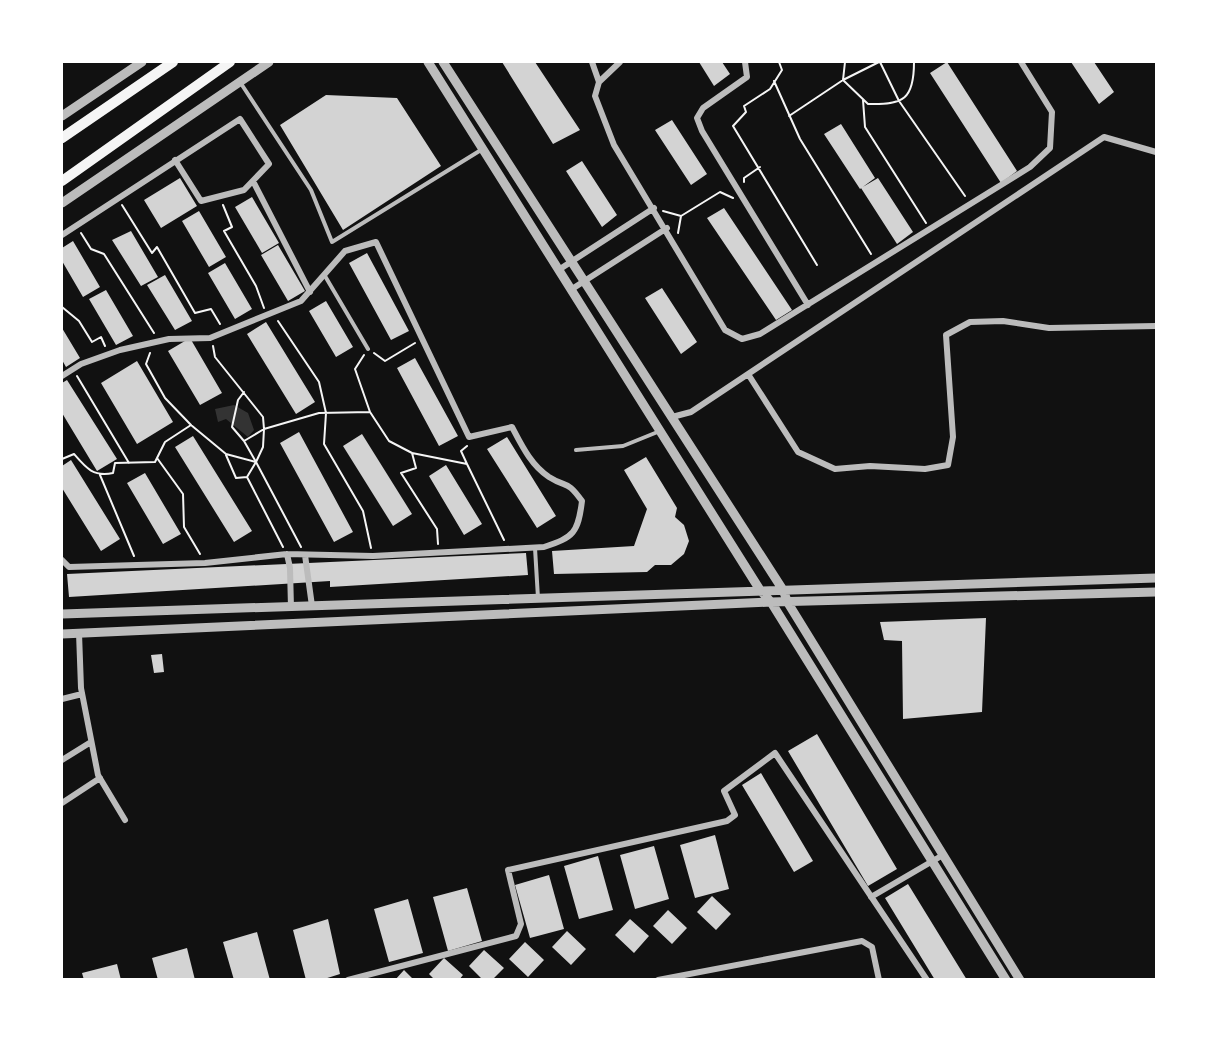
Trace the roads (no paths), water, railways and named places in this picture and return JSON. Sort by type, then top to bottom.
[{"type":"main road","points":[[62,138],[173,62]]},
{"type":"main road","points":[[62,181],[230,62]]},
{"type":"street","points":[[62,116],[142,62]]},
{"type":"street","points":[[62,203],[269,62]]},
{"type":"street","points":[[428,62],[760,590],[771,602],[1006,980]]},
{"type":"street","points":[[443,62],[783,590],[788,603],[1020,980]]},
{"type":"street","points":[[592,62],[599,82]]},
{"type":"street","points":[[620,62],[599,82],[595,96],[614,145],[667,228],[726,330],[742,339],[760,334],[877,264],[1030,167],[1050,148],[1052,112],[1022,62]]},
{"type":"street","points":[[746,62],[747,77],[703,108],[697,118],[740,196],[808,305]]},
{"type":"street","points":[[62,235],[175,160],[240,119],[269,164],[244,190],[201,201],[175,160]]},
{"type":"street","points":[[672,417],[691,412],[1104,137],[1156,152]]},
{"type":"street","points":[[253,181],[310,292]]},
{"type":"street","points":[[560,269],[654,208]]},
{"type":"street","points":[[572,289],[667,228]]},
{"type":"street","points":[[62,376],[76,367],[108,354],[156,342],[210,338],[269,312],[301,301],[325,276],[345,250],[376,242],[469,437],[512,427],[528,458],[549,477],[570,485],[582,501],[579,525],[569,539],[536,548],[373,556],[287,554],[139,567],[69,567],[62,560]]},
{"type":"street","points":[[748,374],[798,452],[834,469],[870,466],[925,469],[948,465],[953,437],[946,335],[970,322],[1003,321],[1049,328],[1156,326]]},
{"type":"street","points":[[287,554],[290,567],[291,608]]},
{"type":"street","points":[[305,555],[312,606]]},
{"type":"street","points":[[62,614],[1156,578]]},
{"type":"street","points":[[62,634],[771,602],[1156,592]]},
{"type":"street","points":[[79,633],[82,694],[91,742],[100,778],[125,820]]},
{"type":"street","points":[[62,699],[82,694]]},
{"type":"street","points":[[62,760],[91,742]]},
{"type":"street","points":[[348,980],[516,936],[522,924],[508,870],[727,821],[735,815],[724,791],[775,753],[927,980]]},
{"type":"street","points":[[62,803],[100,778]]},
{"type":"street","points":[[872,897],[931,860],[943,855]]},
{"type":"street","points":[[658,980],[862,941],[872,947],[879,980]]},
{"type":"lane","points":[[240,82],[311,190],[332,242],[484,148]]},
{"type":"lane","points":[[325,276],[368,349]]},
{"type":"lane","points":[[576,450],[623,446],[661,431]]},
{"type":"lane","points":[[536,548],[538,598]]}]
